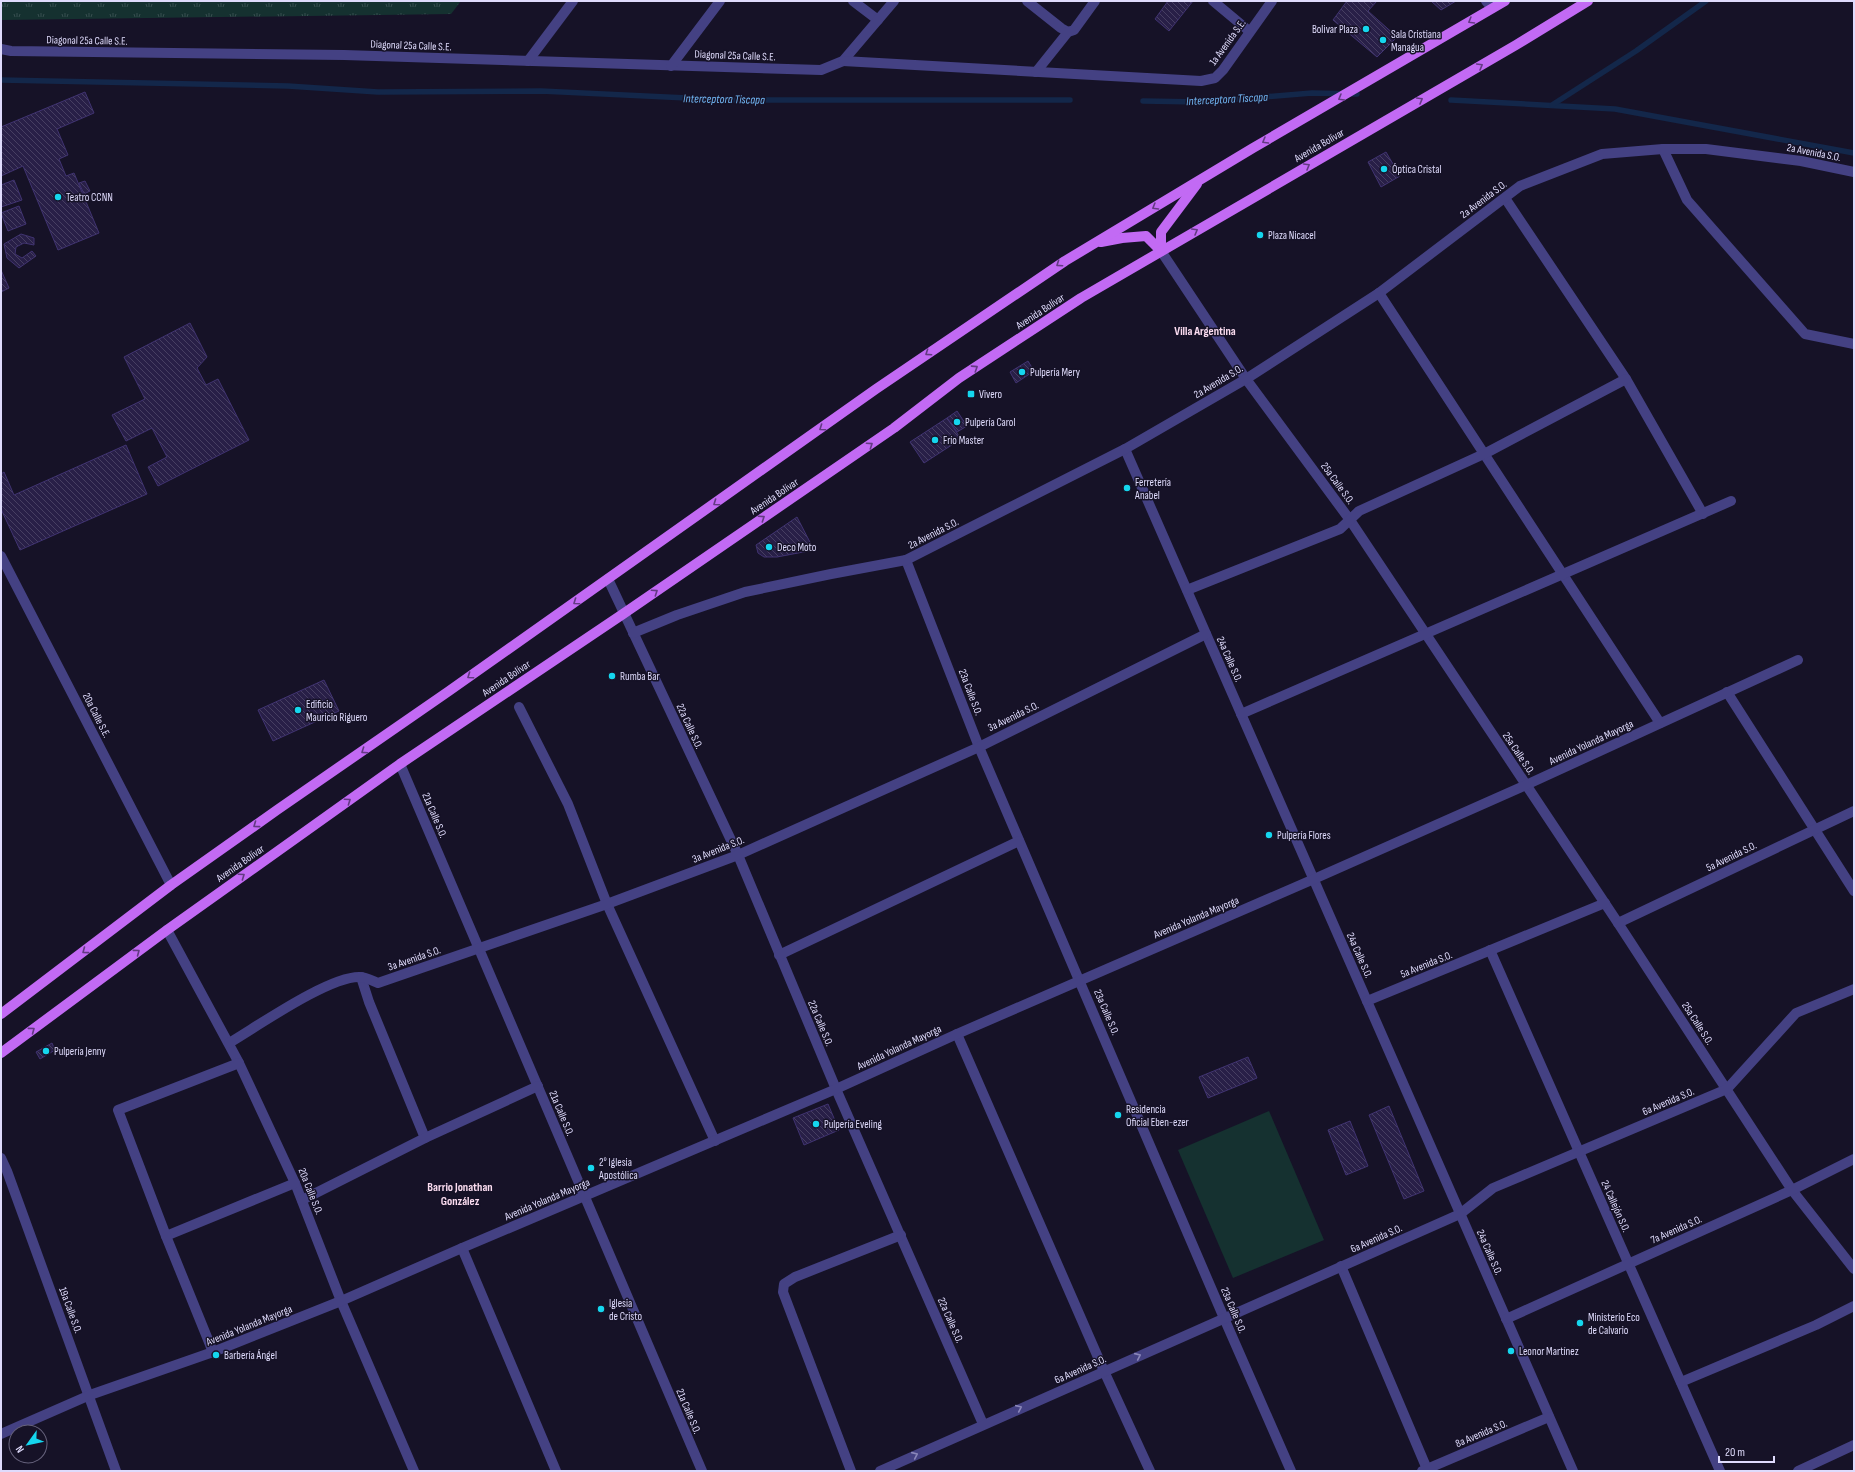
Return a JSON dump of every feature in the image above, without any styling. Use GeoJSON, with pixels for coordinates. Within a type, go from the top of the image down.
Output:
{"type":"FeatureCollection","features":[{"type":"Feature","properties":{"kind":"main road","name":"Avenida Bolívar"},"geometry":{"type":"LineString","coordinates":[[1,1014],[172,885],[876,389],[1064,261],[1200,179],[1370,80],[1489,5],[1505,1]]}},
{"type":"Feature","properties":{"kind":"main road","name":"Avenida Bolívar"},"geometry":{"type":"LineString","coordinates":[[1,1053],[167,930],[400,764],[623,614],[894,428],[959,378],[1081,298],[1588,1]]}},
{"type":"Feature","properties":{"kind":"main road"},"geometry":{"type":"LineString","coordinates":[[1161,251],[1161,232],[1200,179]]}},
{"type":"Feature","properties":{"kind":"main road"},"geometry":{"type":"LineString","coordinates":[[1092,244],[1122,238],[1146,236],[1161,251]]}},
{"type":"Feature","properties":{"kind":"street"},"geometry":{"type":"LineString","coordinates":[[528,61],[573,1]]}},
{"type":"Feature","properties":{"kind":"street"},"geometry":{"type":"LineString","coordinates":[[671,66],[720,1]]}},
{"type":"Feature","properties":{"kind":"street"},"geometry":{"type":"LineString","coordinates":[[853,1],[878,20]]}},
{"type":"Feature","properties":{"kind":"street"},"geometry":{"type":"LineString","coordinates":[[843,61],[894,1]]}},
{"type":"Feature","properties":{"kind":"street"},"geometry":{"type":"LineString","coordinates":[[1027,1],[1068,32]]}},
{"type":"Feature","properties":{"kind":"street"},"geometry":{"type":"LineString","coordinates":[[843,61],[1036,72],[1068,32],[1074,30],[1096,1]]}},
{"type":"Feature","properties":{"kind":"street"},"geometry":{"type":"LineString","coordinates":[[1213,1],[1250,31]]}},
{"type":"Feature","properties":{"kind":"street","name":"1a Avenida S.E."},"geometry":{"type":"LineString","coordinates":[[1036,72],[1201,81],[1215,78],[1223,70],[1272,1]]}},
{"type":"Feature","properties":{"kind":"street","name":"Diagonal 25a Calle S.E."},"geometry":{"type":"LineString","coordinates":[[1,49],[11,51],[87,53],[344,55],[821,70],[843,61]]}},
{"type":"Feature","properties":{"kind":"street"},"geometry":{"type":"LineString","coordinates":[[1663,149],[1687,200],[1805,334],[1854,344]]}},
{"type":"Feature","properties":{"kind":"street","name":"2a Avenida S.O."},"geometry":{"type":"LineString","coordinates":[[633,633],[745,592],[906,560],[1125,449],[1246,379],[1379,293],[1520,186],[1602,154],[1663,149],[1706,149],[1801,161],[1854,172]]}},
{"type":"Feature","properties":{"kind":"street"},"geometry":{"type":"LineString","coordinates":[[1504,198],[1626,379],[1703,514]]}},
{"type":"Feature","properties":{"kind":"street","name":"25a Calle S.O."},"geometry":{"type":"LineString","coordinates":[[1161,251],[1246,379],[1350,520],[1605,903],[1792,1190],[1854,1269]]}},
{"type":"Feature","properties":{"kind":"street"},"geometry":{"type":"LineString","coordinates":[[1379,293],[1486,453],[1562,575],[1660,723]]}},
{"type":"Feature","properties":{"kind":"street"},"geometry":{"type":"LineString","coordinates":[[1187,590],[1340,529],[1359,511],[1486,453],[1626,379]]}},
{"type":"Feature","properties":{"kind":"street","name":"24a Calle S.O."},"geometry":{"type":"LineString","coordinates":[[1125,449],[1572,1471]]}},
{"type":"Feature","properties":{"kind":"street"},"geometry":{"type":"LineString","coordinates":[[1241,714],[1731,502]]}},
{"type":"Feature","properties":{"kind":"street","name":"20a Calle S.E."},"geometry":{"type":"LineString","coordinates":[[1,556],[172,885]]}},
{"type":"Feature","properties":{"kind":"street","name":"23a Calle S.O."},"geometry":{"type":"LineString","coordinates":[[906,560],[979,747],[1224,1318],[1292,1471]]}},
{"type":"Feature","properties":{"kind":"street"},"geometry":{"type":"LineString","coordinates":[[608,579],[633,633]]}},
{"type":"Feature","properties":{"kind":"street","name":"22a Calle S.O."},"geometry":{"type":"LineString","coordinates":[[633,633],[738,855],[836,1089],[983,1424]]}},
{"type":"Feature","properties":{"kind":"street","name":"3a Avenida S.O."},"geometry":{"type":"LineString","coordinates":[[229,1044],[323,987],[350,978],[361,977],[378,983],[607,904],[738,855],[979,747],[1206,634]]}},
{"type":"Feature","properties":{"kind":"street","name":"Avenida Yolanda Mayorga"},"geometry":{"type":"LineString","coordinates":[[1,1434],[90,1395],[213,1352],[341,1301],[836,1089],[1080,980],[1314,880],[1526,785],[1798,660]]}},
{"type":"Feature","properties":{"kind":"street"},"geometry":{"type":"LineString","coordinates":[[1727,692],[1816,829],[1854,891]]}},
{"type":"Feature","properties":{"kind":"street"},"geometry":{"type":"LineString","coordinates":[[519,708],[568,804],[607,904],[715,1141]]}},
{"type":"Feature","properties":{"kind":"street","name":"21a Calle S.O."},"geometry":{"type":"LineString","coordinates":[[400,764],[702,1471]]}},
{"type":"Feature","properties":{"kind":"street","name":"5a Avenida S.O."},"geometry":{"type":"LineString","coordinates":[[1618,923],[1854,811]]}},
{"type":"Feature","properties":{"kind":"street"},"geometry":{"type":"LineString","coordinates":[[779,955],[1019,841]]}},
{"type":"Feature","properties":{"kind":"street","name":"5a Avenida S.O."},"geometry":{"type":"LineString","coordinates":[[1367,1001],[1605,903]]}},
{"type":"Feature","properties":{"kind":"street","name":"20a Calle S.O."},"geometry":{"type":"LineString","coordinates":[[167,930],[239,1063],[295,1183],[341,1301],[414,1471]]}},
{"type":"Feature","properties":{"kind":"street","name":"24 Callejón S.O."},"geometry":{"type":"LineString","coordinates":[[1490,950],[1720,1471]]}},
{"type":"Feature","properties":{"kind":"street"},"geometry":{"type":"LineString","coordinates":[[361,977],[369,1002],[425,1138]]}},
{"type":"Feature","properties":{"kind":"street","name":"6a Avenida S.O."},"geometry":{"type":"LineString","coordinates":[[880,1471],[983,1424],[1460,1214],[1493,1188],[1727,1089],[1796,1013],[1854,989]]}},
{"type":"Feature","properties":{"kind":"street"},"geometry":{"type":"LineString","coordinates":[[957,1034],[1104,1371],[1150,1471]]}},
{"type":"Feature","properties":{"kind":"street"},"geometry":{"type":"LineString","coordinates":[[213,1352],[166,1236],[118,1110],[239,1063]]}},
{"type":"Feature","properties":{"kind":"street"},"geometry":{"type":"LineString","coordinates":[[302,1200],[425,1138],[538,1086]]}},
{"type":"Feature","properties":{"kind":"street","name":"19a Calle S.O."},"geometry":{"type":"LineString","coordinates":[[1,1158],[90,1395],[116,1471]]}},
{"type":"Feature","properties":{"kind":"street","name":"7a Avenida S.O."},"geometry":{"type":"LineString","coordinates":[[1506,1319],[1792,1190],[1854,1159]]}},
{"type":"Feature","properties":{"kind":"street"},"geometry":{"type":"LineString","coordinates":[[166,1236],[295,1183]]}},
{"type":"Feature","properties":{"kind":"street"},"geometry":{"type":"LineString","coordinates":[[851,1471],[783,1292],[784,1284],[795,1277],[901,1235]]}},
{"type":"Feature","properties":{"kind":"street"},"geometry":{"type":"LineString","coordinates":[[462,1248],[556,1471]]}},
{"type":"Feature","properties":{"kind":"street"},"geometry":{"type":"LineString","coordinates":[[1341,1266],[1424,1470]]}},
{"type":"Feature","properties":{"kind":"street"},"geometry":{"type":"LineString","coordinates":[[1681,1382],[1816,1325],[1854,1306]]}},
{"type":"Feature","properties":{"kind":"street","name":"8a Avenida S.O."},"geometry":{"type":"LineString","coordinates":[[1424,1470],[1549,1418]]}},
{"type":"Feature","properties":{"kind":"street"},"geometry":{"type":"LineString","coordinates":[[1798,1471],[1854,1445]]}},
{"type":"Feature","properties":{"kind":"green space"},"geometry":{"type":"Polygon","coordinates":[[[1,1],[461,1],[451,14],[1,20],[1,1]]]}},
{"type":"Feature","properties":{"kind":"green space"},"geometry":{"type":"Polygon","coordinates":[[[1269,1111],[1324,1240],[1233,1278],[1178,1150],[1269,1111]]]}},
{"type":"Feature","properties":{"kind":"building"},"geometry":{"type":"Polygon","coordinates":[[[1168,1],[1193,1],[1169,31],[1155,19],[1168,1]]]}},
{"type":"Feature","properties":{"kind":"building","name":"Bolivar Plaza"},"geometry":{"type":"Polygon","coordinates":[[[1347,1],[1377,1],[1368,11],[1397,37],[1377,57],[1333,20],[1347,1]]]}},
{"type":"Feature","properties":{"kind":"building"},"geometry":{"type":"Polygon","coordinates":[[[1431,1],[1456,1],[1441,10],[1431,1]]]}},
{"type":"Feature","properties":{"kind":"building"},"geometry":{"type":"Polygon","coordinates":[[[85,92],[94,113],[57,129],[68,155],[59,159],[66,176],[74,173],[99,233],[58,250],[23,166],[1,176],[1,127],[85,92]]]}},
{"type":"Feature","properties":{"kind":"building","name":"Óptica Cristal"},"geometry":{"type":"Polygon","coordinates":[[[1386,152],[1400,176],[1381,187],[1368,162],[1386,152]]]}},
{"type":"Feature","properties":{"kind":"building"},"geometry":{"type":"Polygon","coordinates":[[[14,180],[22,200],[1,207],[1,185],[14,180]]]}},
{"type":"Feature","properties":{"kind":"building"},"geometry":{"type":"Polygon","coordinates":[[[85,181],[90,191],[84,194],[79,183],[85,181]]]}},
{"type":"Feature","properties":{"kind":"building"},"geometry":{"type":"Polygon","coordinates":[[[19,206],[26,224],[8,231],[1,213],[19,206]]]}},
{"type":"Feature","properties":{"kind":"building"},"geometry":{"type":"Polygon","coordinates":[[[21,234],[34,238],[34,245],[24,243],[16,247],[15,254],[22,258],[32,251],[36,256],[19,268],[7,258],[4,244],[21,234]]]}},
{"type":"Feature","properties":{"kind":"building"},"geometry":{"type":"Polygon","coordinates":[[[1,270],[9,288],[1,292],[1,270]]]}},
{"type":"Feature","properties":{"kind":"building"},"geometry":{"type":"Polygon","coordinates":[[[190,323],[207,357],[197,368],[206,385],[218,379],[249,440],[158,486],[148,467],[167,457],[152,428],[126,441],[112,415],[145,399],[124,357],[190,323]]]}},
{"type":"Feature","properties":{"kind":"building","name":"Pulpería Mery"},"geometry":{"type":"Polygon","coordinates":[[[1028,361],[1034,371],[1016,383],[1010,372],[1028,361]]]}},
{"type":"Feature","properties":{"kind":"building","name":"Pulpería Carol"},"geometry":{"type":"Polygon","coordinates":[[[957,411],[967,426],[957,432],[947,418],[957,411]]]}},
{"type":"Feature","properties":{"kind":"building","name":"Frío Master"},"geometry":{"type":"Polygon","coordinates":[[[947,418],[961,439],[924,463],[910,442],[947,418]]]}},
{"type":"Feature","properties":{"kind":"building"},"geometry":{"type":"Polygon","coordinates":[[[126,445],[147,494],[20,550],[1,509],[1,474],[4,472],[14,495],[126,445]]]}},
{"type":"Feature","properties":{"kind":"building"},"geometry":{"type":"Polygon","coordinates":[[[797,517],[814,550],[777,557],[764,557],[758,553],[756,545],[797,517]]]}},
{"type":"Feature","properties":{"kind":"building","name":"Edificio Mauricio Riguero"},"geometry":{"type":"Polygon","coordinates":[[[324,680],[339,711],[273,741],[258,710],[324,680]]]}},
{"type":"Feature","properties":{"kind":"building","name":"Pulpería Jenny"},"geometry":{"type":"Polygon","coordinates":[[[52,1043],[55,1050],[40,1059],[36,1052],[52,1043]]]}},
{"type":"Feature","properties":{"kind":"building"},"geometry":{"type":"Polygon","coordinates":[[[1248,1057],[1257,1078],[1208,1098],[1199,1077],[1248,1057]]]}},
{"type":"Feature","properties":{"kind":"building","name":"Pulpería Eveling"},"geometry":{"type":"Polygon","coordinates":[[[828,1104],[839,1130],[804,1145],[793,1118],[828,1104]]]}},
{"type":"Feature","properties":{"kind":"building"},"geometry":{"type":"Polygon","coordinates":[[[1389,1106],[1424,1191],[1404,1199],[1369,1115],[1389,1106]]]}},
{"type":"Feature","properties":{"kind":"building"},"geometry":{"type":"Polygon","coordinates":[[[1350,1121],[1368,1166],[1346,1175],[1328,1130],[1350,1121]]]}},
{"type":"Feature","properties":{"kind":"waterway"},"geometry":{"type":"LineString","coordinates":[[1552,105],[1636,51],[1706,1]]}},
{"type":"Feature","properties":{"kind":"waterway","name":"Interceptora Tiscapa"},"geometry":{"type":"LineString","coordinates":[[1,80],[288,86],[378,92],[541,91],[729,100],[1070,100]]}},
{"type":"Feature","properties":{"kind":"waterway","name":"Interceptora Tiscapa"},"geometry":{"type":"LineString","coordinates":[[1143,101],[1201,102],[1312,93],[1357,94]]}},
{"type":"Feature","properties":{"kind":"waterway"},"geometry":{"type":"LineString","coordinates":[[1451,100],[1615,109],[1854,153]]}},
{"type":"Feature","properties":{"kind":"place","name":"Bolivar Plaza"},"geometry":{"type":"Point","coordinates":[1366,29]}},
{"type":"Feature","properties":{"kind":"place","name":"Sala Cristiana Managua"},"geometry":{"type":"Point","coordinates":[1383,40]}},
{"type":"Feature","properties":{"kind":"place","name":"Óptica Cristal"},"geometry":{"type":"Point","coordinates":[1384,169]}},
{"type":"Feature","properties":{"kind":"place","name":"Teatro CCNN"},"geometry":{"type":"Point","coordinates":[58,197]}},
{"type":"Feature","properties":{"kind":"place","name":"Plaza Nicacel"},"geometry":{"type":"Point","coordinates":[1260,235]}},
{"type":"Feature","properties":{"kind":"place","name":"Pulpería Mery"},"geometry":{"type":"Point","coordinates":[1022,372]}},
{"type":"Feature","properties":{"kind":"place","name":"Vivero"},"geometry":{"type":"Point","coordinates":[971,394]}},
{"type":"Feature","properties":{"kind":"place","name":"Pulpería Carol"},"geometry":{"type":"Point","coordinates":[957,422]}},
{"type":"Feature","properties":{"kind":"place","name":"Frío Master"},"geometry":{"type":"Point","coordinates":[935,440]}},
{"type":"Feature","properties":{"kind":"place","name":"Ferretería Anabel"},"geometry":{"type":"Point","coordinates":[1127,488]}},
{"type":"Feature","properties":{"kind":"place","name":"Deco Moto"},"geometry":{"type":"Point","coordinates":[769,547]}},
{"type":"Feature","properties":{"kind":"place","name":"Rumba Bar"},"geometry":{"type":"Point","coordinates":[612,676]}},
{"type":"Feature","properties":{"kind":"place","name":"Edificio Mauricio Riguero"},"geometry":{"type":"Point","coordinates":[298,710]}},
{"type":"Feature","properties":{"kind":"place","name":"Pulpería Flores"},"geometry":{"type":"Point","coordinates":[1269,835]}},
{"type":"Feature","properties":{"kind":"place","name":"Pulpería Jenny"},"geometry":{"type":"Point","coordinates":[46,1051]}},
{"type":"Feature","properties":{"kind":"place","name":"Residencia Oficial Eben-ezer"},"geometry":{"type":"Point","coordinates":[1118,1115]}},
{"type":"Feature","properties":{"kind":"place","name":"Pulpería Eveling"},"geometry":{"type":"Point","coordinates":[816,1124]}},
{"type":"Feature","properties":{"kind":"place","name":"2° Iglesia Apostólica"},"geometry":{"type":"Point","coordinates":[591,1168]}},
{"type":"Feature","properties":{"kind":"place","name":"Iglesia de Cristo"},"geometry":{"type":"Point","coordinates":[601,1309]}},
{"type":"Feature","properties":{"kind":"place","name":"Ministerio Eco de Calvario"},"geometry":{"type":"Point","coordinates":[1580,1323]}},
{"type":"Feature","properties":{"kind":"place","name":"Leonor Martínez"},"geometry":{"type":"Point","coordinates":[1511,1351]}},
{"type":"Feature","properties":{"kind":"place","name":"Barbería Ángel"},"geometry":{"type":"Point","coordinates":[216,1355]}},
{"type":"Feature","properties":{"kind":"district","name":"Villa Argentina"},"geometry":{"type":"Point","coordinates":[1205,331]}},
{"type":"Feature","properties":{"kind":"district","name":"Barrio Jonathan González"},"geometry":{"type":"Point","coordinates":[460,1194]}}]}
